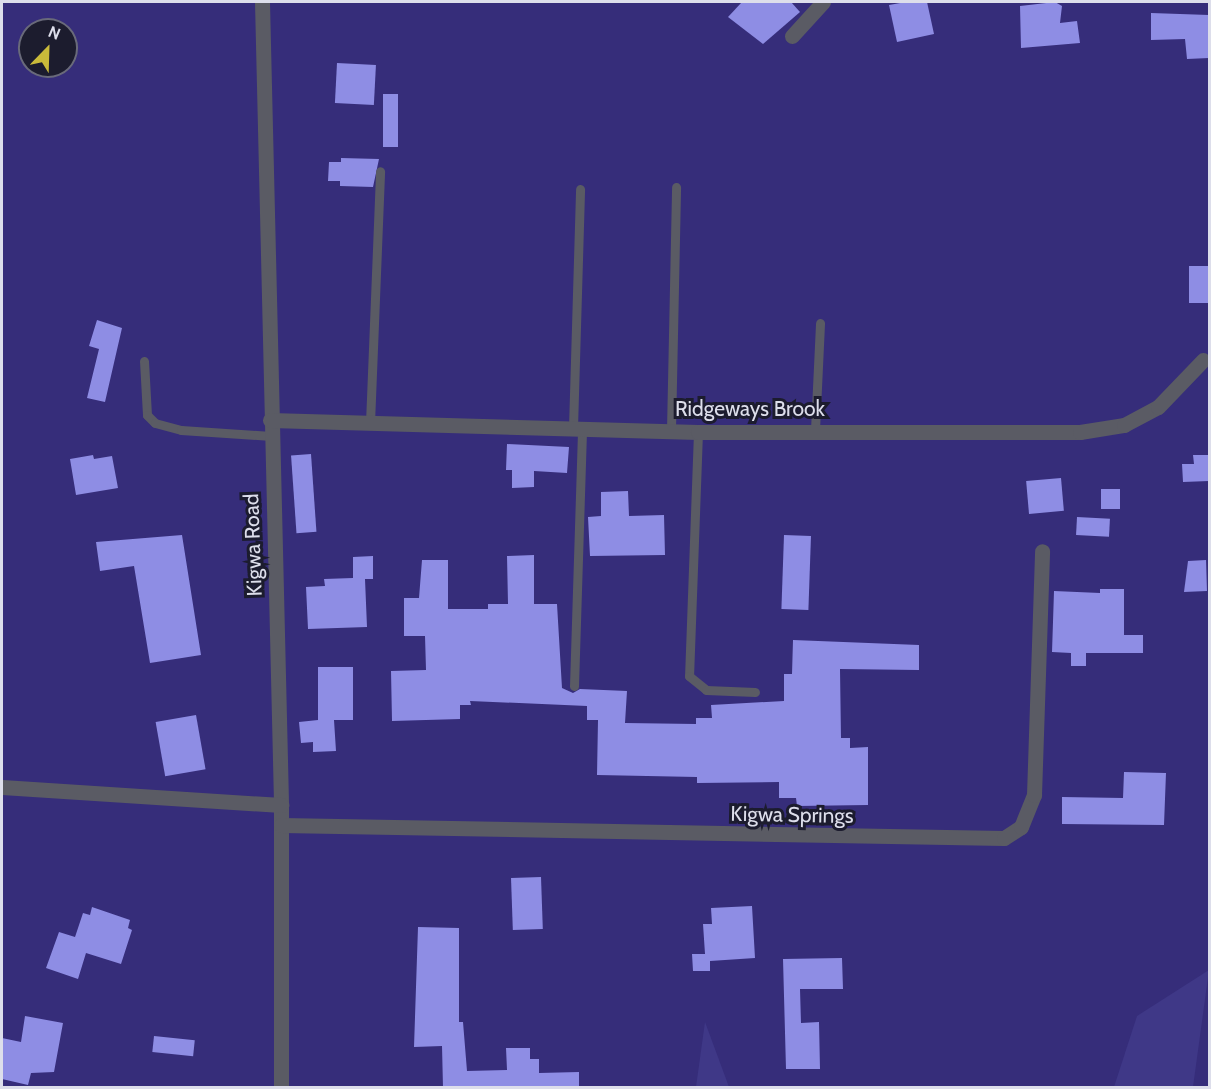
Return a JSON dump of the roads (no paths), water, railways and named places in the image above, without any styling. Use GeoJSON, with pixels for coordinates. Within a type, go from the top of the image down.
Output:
{"type":"FeatureCollection","features":[{"type":"Feature","properties":{"kind":"street","name":"Kigwa Road"},"geometry":{"type":"LineString","coordinates":[[262,2],[281,805],[280,1088]]}},
{"type":"Feature","properties":{"kind":"street"},"geometry":{"type":"LineString","coordinates":[[792,36],[823,2]]}},
{"type":"Feature","properties":{"kind":"street","name":"Ridgeways Brook"},"geometry":{"type":"LineString","coordinates":[[271,428],[370,423],[698,432],[1099,430],[1124,425],[1158,407],[1203,360]]}},
{"type":"Feature","properties":{"kind":"street","name":"Kigwa Springs"},"geometry":{"type":"LineString","coordinates":[[281,825],[1004,838],[1021,827],[1034,795],[1042,551]]}},
{"type":"Feature","properties":{"kind":"street"},"geometry":{"type":"LineString","coordinates":[[2,787],[281,805]]}},
{"type":"Feature","properties":{"kind":"lane"},"geometry":{"type":"LineString","coordinates":[[370,423],[380,171]]}},
{"type":"Feature","properties":{"kind":"lane"},"geometry":{"type":"LineString","coordinates":[[671,430],[676,187]]}},
{"type":"Feature","properties":{"kind":"lane"},"geometry":{"type":"LineString","coordinates":[[574,686],[580,189]]}},
{"type":"Feature","properties":{"kind":"lane"},"geometry":{"type":"LineString","coordinates":[[815,430],[820,323]]}},
{"type":"Feature","properties":{"kind":"lane"},"geometry":{"type":"LineString","coordinates":[[144,361],[147,416],[155,423],[181,430],[271,428]]}},
{"type":"Feature","properties":{"kind":"lane"},"geometry":{"type":"LineString","coordinates":[[698,432],[689,676],[706,690],[755,692]]}}]}
